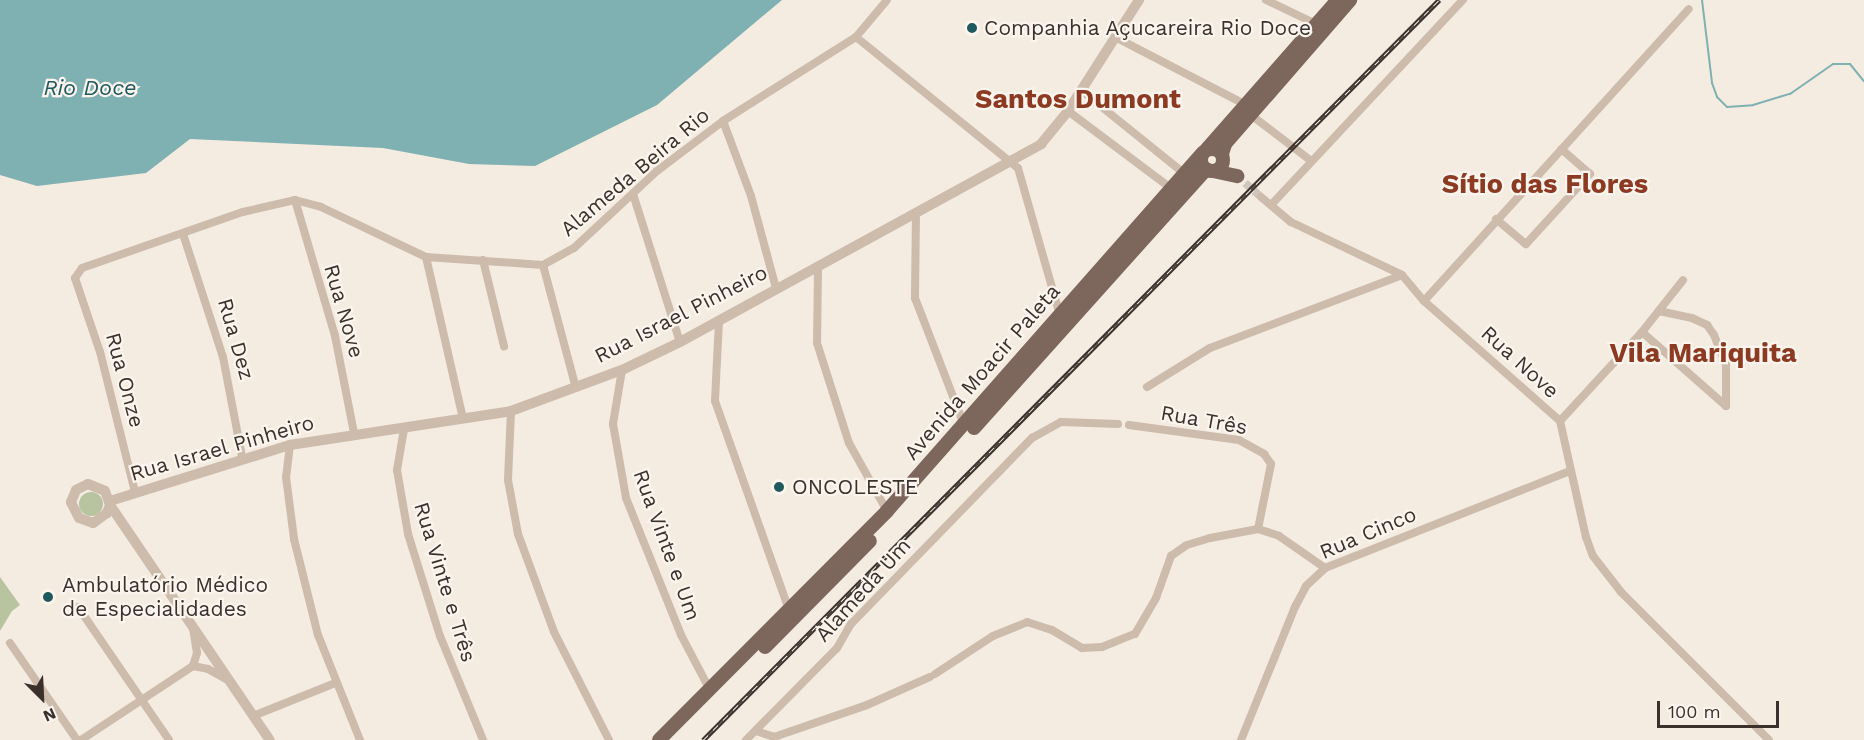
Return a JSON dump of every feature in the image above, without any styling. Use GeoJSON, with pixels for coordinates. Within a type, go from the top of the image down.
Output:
{"type":"FeatureCollection","features":[{"type":"Feature","properties":{"kind":"main road","name":"Avenida Moacir Paleta"},"geometry":{"type":"LineString","coordinates":[[1222,155],[1225,144],[1249,110],[1316,24],[1338,0]]}},
{"type":"Feature","properties":{"kind":"main road","name":"Avenida Moacir Paleta"},"geometry":{"type":"LineString","coordinates":[[660,740],[887,511],[1204,152],[1249,110],[1350,0]]}},
{"type":"Feature","properties":{"kind":"main road"},"geometry":{"type":"LineString","coordinates":[[1212,148],[1222,155],[1241,179],[1210,170],[1202,164],[1204,152],[1212,148]]}},
{"type":"Feature","properties":{"kind":"main road"},"geometry":{"type":"LineString","coordinates":[[1210,170],[1220,167],[1222,155]]}},
{"type":"Feature","properties":{"kind":"main road","name":"Avenida Moacir Paleta"},"geometry":{"type":"LineString","coordinates":[[673,740],[908,502],[1210,170]]}},
{"type":"Feature","properties":{"kind":"street","name":"Alameda Beira Rio"},"geometry":{"type":"LineString","coordinates":[[543,265],[574,248],[633,194],[723,121],[856,37],[887,0]]}},
{"type":"Feature","properties":{"kind":"street","name":"Rua Israel Pinheiro"},"geometry":{"type":"LineString","coordinates":[[110,503],[135,492],[242,457],[290,445],[354,433],[404,429],[511,411],[622,370],[680,342],[1041,144],[1082,91],[1139,0]]}},
{"type":"Feature","properties":{"kind":"street"},"geometry":{"type":"LineString","coordinates":[[1266,0],[1316,24]]}},
{"type":"Feature","properties":{"kind":"street"},"geometry":{"type":"LineString","coordinates":[[1271,205],[1310,160],[1463,0]]}},
{"type":"Feature","properties":{"kind":"street"},"geometry":{"type":"LineString","coordinates":[[1425,301],[1689,9]]}},
{"type":"Feature","properties":{"kind":"street"},"geometry":{"type":"LineString","coordinates":[[856,37],[1010,162],[1021,174],[1060,315]]}},
{"type":"Feature","properties":{"kind":"street"},"geometry":{"type":"LineString","coordinates":[[1115,37],[1249,110],[1310,160]]}},
{"type":"Feature","properties":{"kind":"street"},"geometry":{"type":"LineString","coordinates":[[1082,91],[1185,174]]}},
{"type":"Feature","properties":{"kind":"street"},"geometry":{"type":"LineString","coordinates":[[1068,111],[1172,189]]}},
{"type":"Feature","properties":{"kind":"street"},"geometry":{"type":"LineString","coordinates":[[723,121],[754,205],[776,288]]}},
{"type":"Feature","properties":{"kind":"street"},"geometry":{"type":"LineString","coordinates":[[1497,219],[1526,244],[1590,174],[1561,149]]}},
{"type":"Feature","properties":{"kind":"street"},"geometry":{"type":"LineString","coordinates":[[633,194],[680,342]]}},
{"type":"Feature","properties":{"kind":"street"},"geometry":{"type":"LineString","coordinates":[[1261,197],[1291,222],[1402,275]]}},
{"type":"Feature","properties":{"kind":"street"},"geometry":{"type":"LineString","coordinates":[[183,234],[254,208],[295,200],[321,207],[426,257],[543,265],[576,388]]}},
{"type":"Feature","properties":{"kind":"street","name":"Rua Nove"},"geometry":{"type":"LineString","coordinates":[[295,200],[334,336],[354,433]]}},
{"type":"Feature","properties":{"kind":"street"},"geometry":{"type":"LineString","coordinates":[[916,212],[915,298],[964,425]]}},
{"type":"Feature","properties":{"kind":"street","name":"Rua Onze"},"geometry":{"type":"LineString","coordinates":[[135,492],[100,352],[75,278],[77,271],[89,264],[183,234]]}},
{"type":"Feature","properties":{"kind":"street","name":"Rua Dez"},"geometry":{"type":"LineString","coordinates":[[183,234],[226,368],[242,457]]}},
{"type":"Feature","properties":{"kind":"street"},"geometry":{"type":"LineString","coordinates":[[426,257],[463,419]]}},
{"type":"Feature","properties":{"kind":"street"},"geometry":{"type":"LineString","coordinates":[[483,260],[504,346]]}},
{"type":"Feature","properties":{"kind":"street"},"geometry":{"type":"LineString","coordinates":[[818,266],[817,343],[849,444],[887,511]]}},
{"type":"Feature","properties":{"kind":"street"},"geometry":{"type":"LineString","coordinates":[[1147,387],[1210,348],[1402,275]]}},
{"type":"Feature","properties":{"kind":"street","name":"Rua Nove"},"geometry":{"type":"LineString","coordinates":[[1402,275],[1425,301],[1560,421],[1570,471],[1593,556],[1621,592],[1769,740]]}},
{"type":"Feature","properties":{"kind":"street"},"geometry":{"type":"LineString","coordinates":[[1560,421],[1642,332],[1683,280]]}},
{"type":"Feature","properties":{"kind":"street"},"geometry":{"type":"LineString","coordinates":[[1642,332],[1726,406],[1726,365],[1714,335],[1707,325],[1692,318],[1659,311]]}},
{"type":"Feature","properties":{"kind":"street"},"geometry":{"type":"LineString","coordinates":[[719,321],[715,401],[789,610]]}},
{"type":"Feature","properties":{"kind":"street","name":"Rua Vinte e Um"},"geometry":{"type":"LineString","coordinates":[[622,370],[613,424],[626,498],[681,635],[710,690]]}},
{"type":"Feature","properties":{"kind":"street"},"geometry":{"type":"LineString","coordinates":[[511,411],[508,480],[518,534],[554,632],[609,740]]}},
{"type":"Feature","properties":{"kind":"street","name":"Alameda Um"},"geometry":{"type":"LineString","coordinates":[[746,740],[837,648],[851,624],[1032,438],[1061,422],[1118,424]]}},
{"type":"Feature","properties":{"kind":"street","name":"Rua Três"},"geometry":{"type":"LineString","coordinates":[[1129,425],[1239,440],[1264,454],[1271,464],[1258,529]]}},
{"type":"Feature","properties":{"kind":"street","name":"Rua Vinte e Três"},"geometry":{"type":"LineString","coordinates":[[404,429],[397,470],[408,534],[440,636],[483,740]]}},
{"type":"Feature","properties":{"kind":"street"},"geometry":{"type":"LineString","coordinates":[[290,445],[286,477],[292,530],[318,636],[335,683],[360,740]]}},
{"type":"Feature","properties":{"kind":"street","name":"Rua Cinco"},"geometry":{"type":"LineString","coordinates":[[1241,740],[1295,607],[1306,586],[1325,568],[1570,471]]}},
{"type":"Feature","properties":{"kind":"street"},"geometry":{"type":"LineString","coordinates":[[120,519],[93,522],[79,519],[72,507],[74,494],[93,484],[105,490],[120,519],[270,740]]}},
{"type":"Feature","properties":{"kind":"street"},"geometry":{"type":"LineString","coordinates":[[101,520],[110,503]]}},
{"type":"Feature","properties":{"kind":"street"},"geometry":{"type":"LineString","coordinates":[[756,731],[774,737],[867,705],[933,676],[993,636],[1027,622],[1052,630],[1082,648],[1120,642],[1135,634],[1144,624],[1171,556],[1186,544],[1243,530],[1258,529],[1279,536],[1325,568]]}},
{"type":"Feature","properties":{"kind":"street"},"geometry":{"type":"LineString","coordinates":[[78,607],[169,740]]}},
{"type":"Feature","properties":{"kind":"street"},"geometry":{"type":"LineString","coordinates":[[10,643],[79,740],[193,666],[197,654],[194,629]]}},
{"type":"Feature","properties":{"kind":"street"},"geometry":{"type":"LineString","coordinates":[[193,666],[208,669],[228,680]]}},
{"type":"Feature","properties":{"kind":"street"},"geometry":{"type":"LineString","coordinates":[[253,716],[335,683]]}},
{"type":"Feature","properties":{"kind":"green space"},"geometry":{"type":"Polygon","coordinates":[[[91,492],[100,495],[103,504],[100,513],[91,516],[82,513],[79,504],[82,495],[91,492]]]}},
{"type":"Feature","properties":{"kind":"green space"},"geometry":{"type":"Polygon","coordinates":[[[0,577],[20,605],[12,611],[0,631],[0,577]]]}},
{"type":"Feature","properties":{"kind":"water","name":"Rio Doce"},"geometry":{"type":"Polygon","coordinates":[[[0,0],[782,0],[657,105],[535,166],[469,164],[383,148],[190,139],[146,173],[37,186],[0,175],[0,0]]]}},
{"type":"Feature","properties":{"kind":"waterway"},"geometry":{"type":"LineString","coordinates":[[1702,0],[1712,83],[1717,97],[1727,107],[1753,105],[1790,94],[1833,64],[1850,64],[1864,81]]}},
{"type":"Feature","properties":{"kind":"tunnel"},"geometry":{"type":"LineString","coordinates":[[1245,183],[1261,197]]}},
{"type":"Feature","properties":{"kind":"railway"},"geometry":{"type":"LineString","coordinates":[[703,740],[1439,0]]}},
{"type":"Feature","properties":{"kind":"place","name":"Companhia Açucareira Rio Doce"},"geometry":{"type":"Point","coordinates":[972,28]}},
{"type":"Feature","properties":{"kind":"place","name":"ONCOLESTE"},"geometry":{"type":"Point","coordinates":[779,487]}},
{"type":"Feature","properties":{"kind":"place","name":"Ambulatório Médico de Especialidades"},"geometry":{"type":"Point","coordinates":[48,597]}},
{"type":"Feature","properties":{"kind":"district","name":"Santos Dumont"},"geometry":{"type":"Point","coordinates":[1078,100]}},
{"type":"Feature","properties":{"kind":"district","name":"Sítio das Flores"},"geometry":{"type":"Point","coordinates":[1545,185]}},
{"type":"Feature","properties":{"kind":"district","name":"Vila Mariquita"},"geometry":{"type":"Point","coordinates":[1703,354]}}]}
